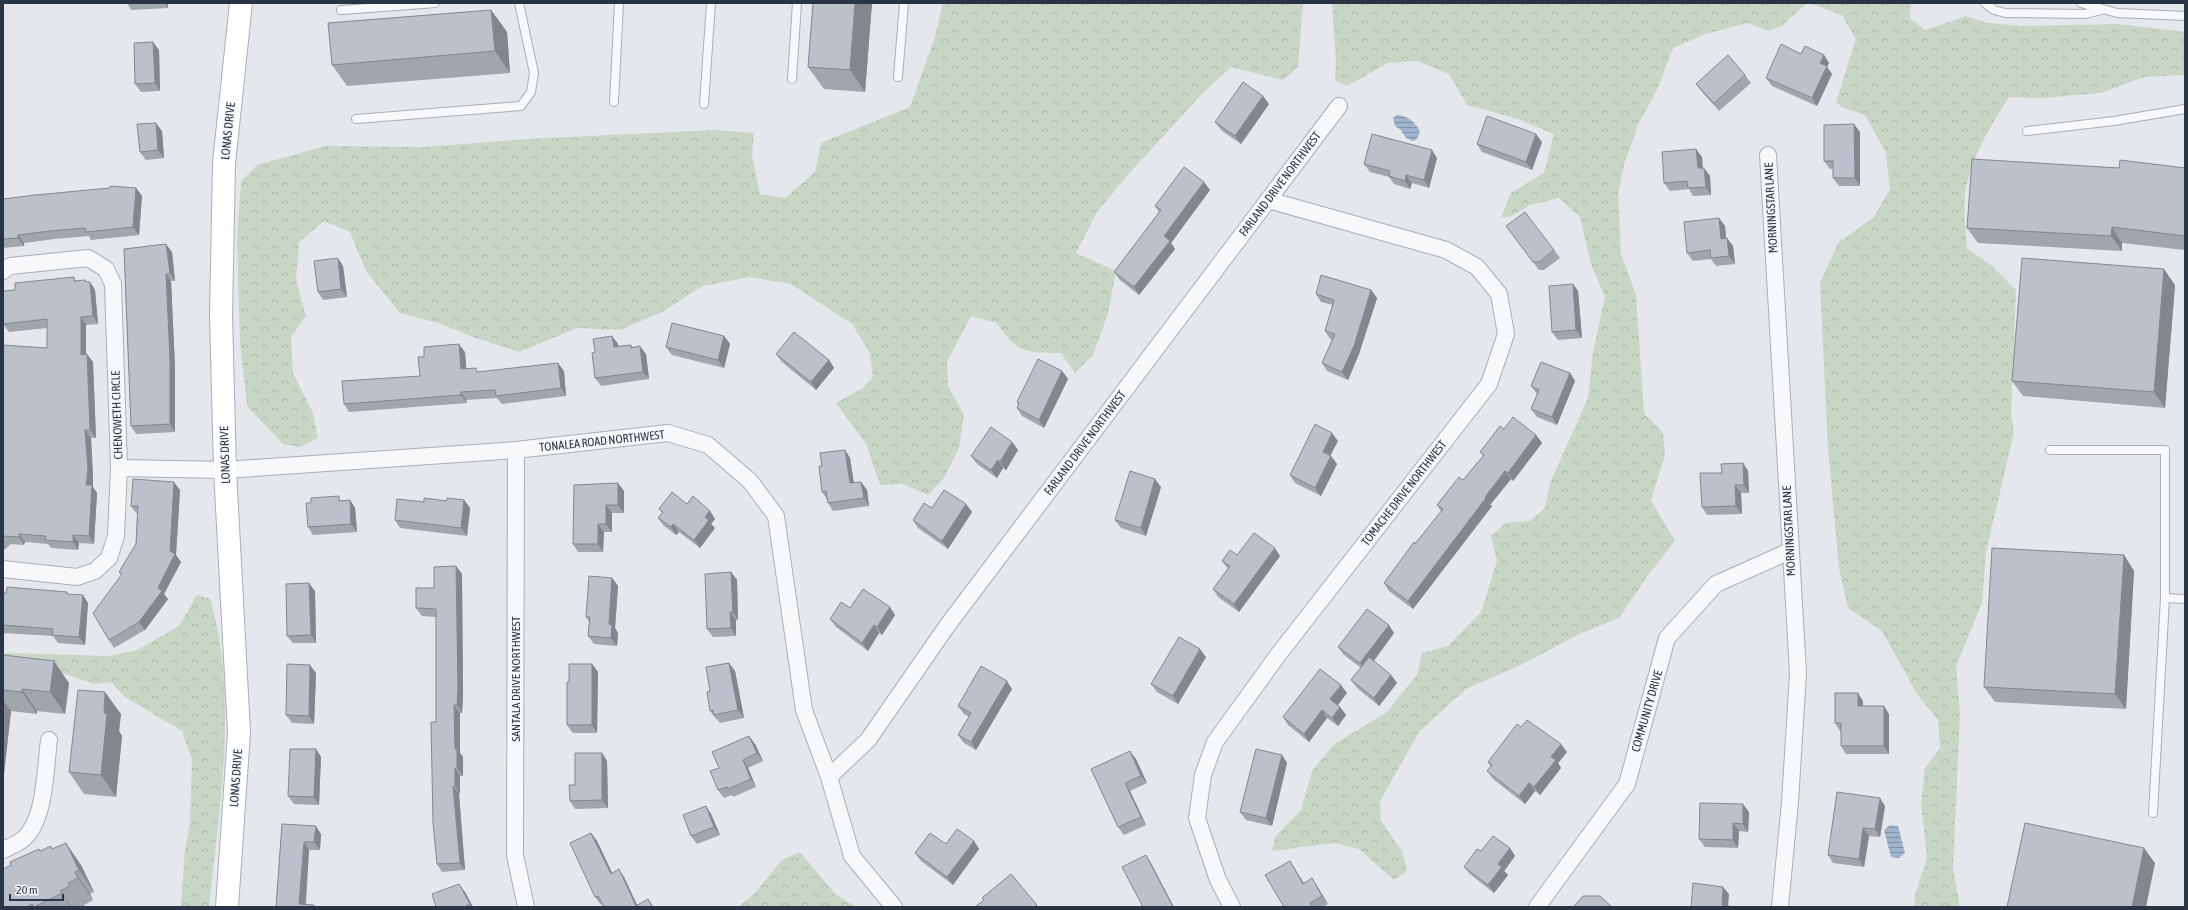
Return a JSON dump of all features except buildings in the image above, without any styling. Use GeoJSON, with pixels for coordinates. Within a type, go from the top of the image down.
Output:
{"type":"FeatureCollection","features":[{"type":"Feature","properties":{"kind":"street","name":"LONAS DRIVE"},"geometry":{"type":"LineString","coordinates":[[227,907],[239,732],[224,470],[221,315],[224,163],[241,3]]}},
{"type":"Feature","properties":{"kind":"street","name":"FARLAND DRIVE NORTHWEST"},"geometry":{"type":"LineString","coordinates":[[829,777],[868,740],[947,626],[1339,106]]}},
{"type":"Feature","properties":{"kind":"street","name":"MORNINGSTAR LANE"},"geometry":{"type":"LineString","coordinates":[[1768,155],[1798,673],[1790,802],[1780,907]]}},
{"type":"Feature","properties":{"kind":"street","name":"TOMACHE DRIVE NORTHWEST"},"geometry":{"type":"LineString","coordinates":[[1232,907],[1218,880],[1197,818],[1203,776],[1215,742],[1278,655],[1489,384],[1506,334],[1500,294],[1477,267],[1446,250],[1268,200]]}},
{"type":"Feature","properties":{"kind":"street","name":"CHENOWETH CIRCLE"},"geometry":{"type":"LineString","coordinates":[[3,271],[10,266],[88,258],[106,269],[113,284],[119,468],[116,536],[109,558],[95,571],[76,577],[3,569]]}},
{"type":"Feature","properties":{"kind":"street","name":"TONALEA ROAD NORTHWEST"},"geometry":{"type":"LineString","coordinates":[[119,468],[224,470],[516,450],[668,433],[708,445],[750,481],[776,516],[804,710],[829,777],[852,856],[894,907]]}},
{"type":"Feature","properties":{"kind":"street","name":"SANTALA DRIVE NORTHWEST"},"geometry":{"type":"LineString","coordinates":[[516,450],[515,854],[526,907]]}},
{"type":"Feature","properties":{"kind":"street","name":"COMMUNITY DRIVE"},"geometry":{"type":"LineString","coordinates":[[1537,907],[1627,784],[1667,638],[1716,584],[1790,551]]}},
{"type":"Feature","properties":{"kind":"street"},"geometry":{"type":"LineString","coordinates":[[3,850],[22,840],[31,830],[39,817],[49,740]]}},
{"type":"Feature","properties":{"kind":"lane"},"geometry":{"type":"LineString","coordinates":[[341,10],[434,3]]}},
{"type":"Feature","properties":{"kind":"lane"},"geometry":{"type":"LineString","coordinates":[[356,119],[521,106],[531,92],[534,73],[519,3]]}},
{"type":"Feature","properties":{"kind":"lane"},"geometry":{"type":"LineString","coordinates":[[614,102],[619,3]]}},
{"type":"Feature","properties":{"kind":"lane"},"geometry":{"type":"LineString","coordinates":[[704,104],[712,3]]}},
{"type":"Feature","properties":{"kind":"lane"},"geometry":{"type":"LineString","coordinates":[[792,78],[797,3]]}},
{"type":"Feature","properties":{"kind":"lane"},"geometry":{"type":"LineString","coordinates":[[898,77],[904,3]]}},
{"type":"Feature","properties":{"kind":"lane"},"geometry":{"type":"LineString","coordinates":[[1985,3],[1994,10],[2005,13],[2085,14],[2101,10]]}},
{"type":"Feature","properties":{"kind":"lane"},"geometry":{"type":"LineString","coordinates":[[2081,3],[2101,10],[2117,13],[2185,16]]}},
{"type":"Feature","properties":{"kind":"lane"},"geometry":{"type":"LineString","coordinates":[[2027,131],[2114,121],[2185,109]]}},
{"type":"Feature","properties":{"kind":"lane"},"geometry":{"type":"LineString","coordinates":[[2050,450],[2165,450],[2164,598],[2153,812]]}},
{"type":"Feature","properties":{"kind":"lane"},"geometry":{"type":"LineString","coordinates":[[2164,598],[2185,599]]}},
{"type":"Feature","properties":{"kind":"green space"},"geometry":{"type":"Polygon","coordinates":[[[943,3],[1303,3],[1298,67],[1283,80],[1231,67],[1201,95],[1125,178],[1097,212],[1076,253],[1116,271],[1108,314],[1093,355],[1075,373],[1061,353],[1039,353],[1024,350],[1011,341],[997,323],[971,316],[947,362],[948,386],[964,415],[959,448],[944,478],[928,495],[903,484],[880,485],[866,444],[836,403],[863,388],[873,377],[870,353],[852,324],[791,284],[749,277],[703,286],[662,312],[620,330],[577,328],[519,352],[476,338],[438,323],[400,313],[366,271],[350,232],[324,221],[299,242],[296,280],[306,316],[291,337],[293,373],[313,413],[318,438],[300,447],[283,444],[247,406],[240,342],[237,238],[241,181],[257,165],[326,146],[426,147],[526,139],[716,130],[754,133],[752,156],[760,194],[785,198],[815,172],[821,143],[910,107],[934,40],[943,3]]]}},
{"type":"Feature","properties":{"kind":"green space"},"geometry":{"type":"Polygon","coordinates":[[[1332,3],[1807,3],[1783,25],[1769,31],[1747,23],[1706,34],[1673,48],[1657,90],[1638,125],[1624,165],[1618,194],[1621,254],[1636,295],[1644,413],[1663,433],[1665,455],[1651,500],[1675,541],[1649,574],[1619,618],[1579,634],[1523,664],[1466,689],[1419,732],[1380,801],[1381,821],[1402,851],[1407,871],[1394,880],[1359,849],[1334,843],[1272,851],[1275,837],[1301,810],[1312,771],[1334,744],[1386,713],[1417,675],[1422,653],[1448,646],[1481,612],[1497,561],[1491,536],[1506,523],[1530,521],[1545,508],[1550,483],[1588,398],[1593,352],[1605,297],[1591,264],[1580,217],[1559,198],[1530,205],[1512,216],[1501,218],[1511,193],[1544,173],[1554,134],[1518,119],[1467,105],[1449,74],[1417,61],[1388,63],[1347,86],[1335,80],[1336,61],[1332,3]]]}},
{"type":"Feature","properties":{"kind":"green space"},"geometry":{"type":"Polygon","coordinates":[[[1809,3],[1911,3],[1910,18],[1925,30],[1966,16],[1988,23],[2022,26],[2117,24],[2185,32],[2185,75],[2144,77],[2101,93],[2041,98],[2009,97],[1981,144],[1967,183],[1964,208],[1967,248],[1992,266],[2016,290],[2011,415],[2014,432],[1986,552],[1982,603],[1956,666],[1960,714],[1953,869],[1960,907],[1914,907],[1915,895],[1927,858],[1921,804],[1925,768],[1940,748],[1938,720],[1917,694],[1882,631],[1848,608],[1839,568],[1828,449],[1820,283],[1838,243],[1874,217],[1890,189],[1886,153],[1865,115],[1842,107],[1836,102],[1856,39],[1842,15],[1809,3]]]}},
{"type":"Feature","properties":{"kind":"green space"},"geometry":{"type":"Polygon","coordinates":[[[197,595],[210,599],[219,636],[225,713],[224,752],[209,907],[181,907],[185,849],[190,823],[192,760],[182,731],[125,697],[111,682],[94,684],[48,668],[3,667],[3,653],[109,656],[137,650],[179,626],[197,595]]]}},
{"type":"Feature","properties":{"kind":"green space"},"geometry":{"type":"Polygon","coordinates":[[[800,852],[836,895],[857,907],[738,907],[754,894],[782,860],[800,852]]]}},
{"type":"Feature","properties":{"kind":"water"},"geometry":{"type":"Polygon","coordinates":[[[1397,115],[1408,118],[1415,124],[1420,131],[1417,139],[1413,141],[1406,138],[1401,130],[1395,126],[1393,118],[1397,115]]]}},
{"type":"Feature","properties":{"kind":"water"},"geometry":{"type":"Polygon","coordinates":[[[1890,825],[1898,826],[1905,853],[1899,858],[1891,857],[1884,830],[1890,825]]]}}]}
